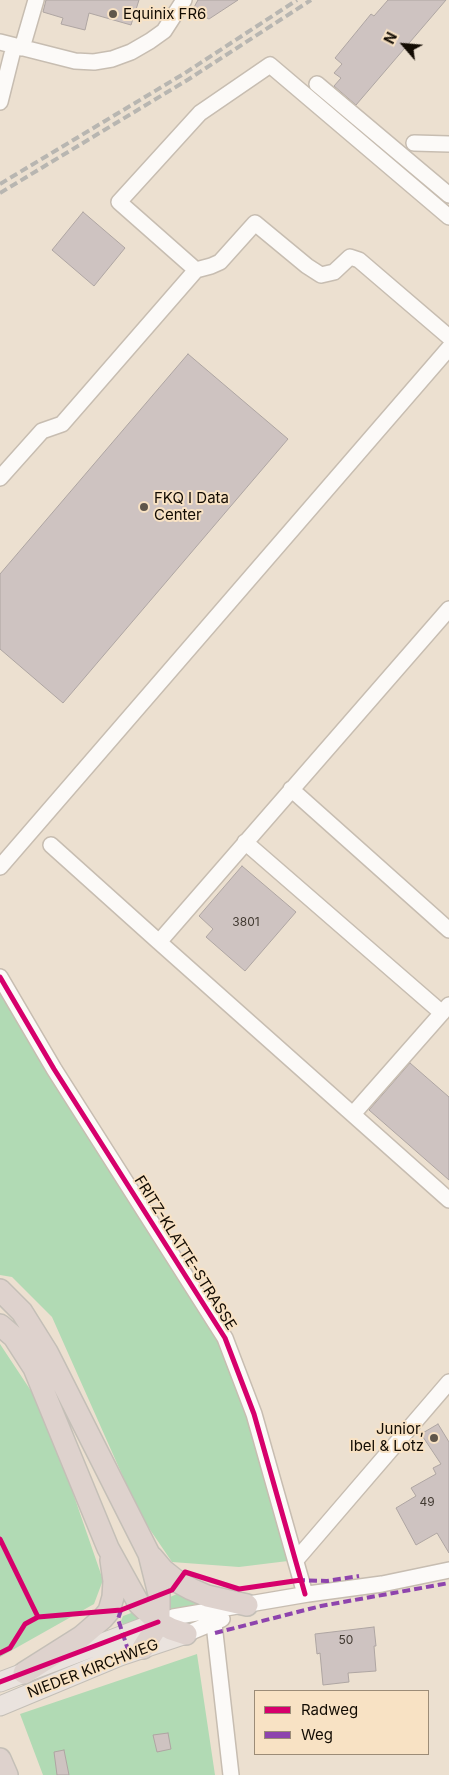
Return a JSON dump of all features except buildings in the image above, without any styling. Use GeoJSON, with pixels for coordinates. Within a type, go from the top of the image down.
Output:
{"type":"FeatureCollection","features":[{"type":"Feature","properties":{"kind":"highway"},"geometry":{"type":"LineString","coordinates":[[0,1290],[22,1312],[48,1352],[149,1554],[159,1594],[158,1622],[143,1648]]}},
{"type":"Feature","properties":{"kind":"highway"},"geometry":{"type":"LineString","coordinates":[[0,1324],[14,1337],[34,1368],[108,1548],[139,1604],[158,1622],[186,1634]]}},
{"type":"Feature","properties":{"kind":"highway"},"geometry":{"type":"LineString","coordinates":[[24,1673],[81,1638],[109,1611],[113,1597],[114,1581],[108,1548]]}},
{"type":"Feature","properties":{"kind":"highway"},"geometry":{"type":"LineString","coordinates":[[149,1554],[163,1570],[184,1586],[207,1596],[247,1605]]}},
{"type":"Feature","properties":{"kind":"highway"},"geometry":{"type":"LineString","coordinates":[[0,1759],[7,1775]]}},
{"type":"Feature","properties":{"kind":"main road","name":"NIEDER KIRCHWEG"},"geometry":{"type":"LineString","coordinates":[[0,1682],[158,1622]]}},
{"type":"Feature","properties":{"kind":"main road","name":"NIEDER KIRCHWEG"},"geometry":{"type":"LineString","coordinates":[[0,1706],[120,1656],[186,1634]]}},
{"type":"Feature","properties":{"kind":"street"},"geometry":{"type":"LineString","coordinates":[[0,102],[12,45],[36,0]]}},
{"type":"Feature","properties":{"kind":"street"},"geometry":{"type":"LineString","coordinates":[[12,45],[75,61],[94,62],[112,60],[150,42],[164,31],[184,0]]}},
{"type":"Feature","properties":{"kind":"street"},"geometry":{"type":"LineString","coordinates":[[196,270],[119,202],[200,113],[270,65],[449,218]]}},
{"type":"Feature","properties":{"kind":"street"},"geometry":{"type":"LineString","coordinates":[[317,84],[449,195]]}},
{"type":"Feature","properties":{"kind":"street"},"geometry":{"type":"LineString","coordinates":[[414,143],[449,144]]}},
{"type":"Feature","properties":{"kind":"street"},"geometry":{"type":"LineString","coordinates":[[0,478],[42,431],[62,424],[196,270],[220,262],[255,223],[307,266],[321,275],[334,272],[350,257],[359,260],[449,337]]}},
{"type":"Feature","properties":{"kind":"street"},"geometry":{"type":"LineString","coordinates":[[0,867],[449,348]]}},
{"type":"Feature","properties":{"kind":"street"},"geometry":{"type":"LineString","coordinates":[[159,942],[449,608]]}},
{"type":"Feature","properties":{"kind":"street"},"geometry":{"type":"LineString","coordinates":[[291,789],[449,930]]}},
{"type":"Feature","properties":{"kind":"street"},"geometry":{"type":"LineString","coordinates":[[245,842],[445,1009],[353,1114]]}},
{"type":"Feature","properties":{"kind":"street"},"geometry":{"type":"LineString","coordinates":[[51,845],[449,1200]]}},
{"type":"Feature","properties":{"kind":"street","name":"FRITZ-KLATTE-STRASSE"},"geometry":{"type":"LineString","coordinates":[[0,977],[54,1069],[224,1338],[254,1414],[305,1594]]}},
{"type":"Feature","properties":{"kind":"street"},"geometry":{"type":"LineString","coordinates":[[296,1560],[449,1382]]}},
{"type":"Feature","properties":{"kind":"street"},"geometry":{"type":"LineString","coordinates":[[158,1622],[173,1617],[305,1594],[382,1584],[449,1570]]}},
{"type":"Feature","properties":{"kind":"street"},"geometry":{"type":"LineString","coordinates":[[186,1634],[214,1624],[247,1605]]}},
{"type":"Feature","properties":{"kind":"street"},"geometry":{"type":"LineString","coordinates":[[214,1624],[231,1775]]}},
{"type":"Feature","properties":{"kind":"green space"},"geometry":{"type":"Polygon","coordinates":[[[0,977],[225,1338],[296,1560],[239,1567],[172,1562],[140,1515],[52,1317],[12,1277],[0,1275],[0,977]]]}},
{"type":"Feature","properties":{"kind":"green space"},"geometry":{"type":"Polygon","coordinates":[[[0,1344],[45,1412],[103,1580],[94,1604],[0,1657],[0,1344]]]}},
{"type":"Feature","properties":{"kind":"green space"},"geometry":{"type":"Polygon","coordinates":[[[181,1592],[205,1602],[166,1612],[168,1598],[181,1592]]]}},
{"type":"Feature","properties":{"kind":"green space"},"geometry":{"type":"Polygon","coordinates":[[[134,1612],[141,1619],[123,1625],[121,1621],[123,1616],[134,1612]]]}},
{"type":"Feature","properties":{"kind":"green space"},"geometry":{"type":"Polygon","coordinates":[[[197,1654],[215,1775],[43,1775],[20,1714],[197,1654]]]}},
{"type":"Feature","properties":{"kind":"railway"},"geometry":{"type":"LineString","coordinates":[[0,184],[185,73],[297,0]]}},
{"type":"Feature","properties":{"kind":"railway"},"geometry":{"type":"LineString","coordinates":[[0,193],[189,79],[311,0]]}},
{"type":"Feature","properties":{"kind":"marked path"},"geometry":{"type":"LineString","coordinates":[[297,1580],[327,1581],[359,1576]]}},
{"type":"Feature","properties":{"kind":"marked path"},"geometry":{"type":"LineString","coordinates":[[215,1633],[321,1606],[449,1583]]}},
{"type":"Feature","properties":{"kind":"marked path"},"geometry":{"type":"LineString","coordinates":[[121,1610],[118,1619],[129,1653]]}},
{"type":"Feature","properties":{"kind":"cycle path"},"geometry":{"type":"LineString","coordinates":[[0,977],[54,1069],[225,1338],[254,1414],[305,1594]]}},
{"type":"Feature","properties":{"kind":"cycle path"},"geometry":{"type":"LineString","coordinates":[[0,1539],[38,1617]]}},
{"type":"Feature","properties":{"kind":"cycle path"},"geometry":{"type":"LineString","coordinates":[[0,1653],[10,1648],[25,1624],[38,1617],[121,1610],[172,1590],[185,1572],[239,1589],[301,1580]]}},
{"type":"Feature","properties":{"kind":"cycle path"},"geometry":{"type":"LineString","coordinates":[[0,1682],[158,1622]]}},
{"type":"Feature","properties":{"kind":"place","name":"Equinix FR6"},"geometry":{"type":"Point","coordinates":[113,14]}},
{"type":"Feature","properties":{"kind":"place","name":"FKQ I Data Center"},"geometry":{"type":"Point","coordinates":[144,507]}},
{"type":"Feature","properties":{"kind":"place","name":"Junior, Ibel & Lotz"},"geometry":{"type":"Point","coordinates":[434,1438]}}]}
